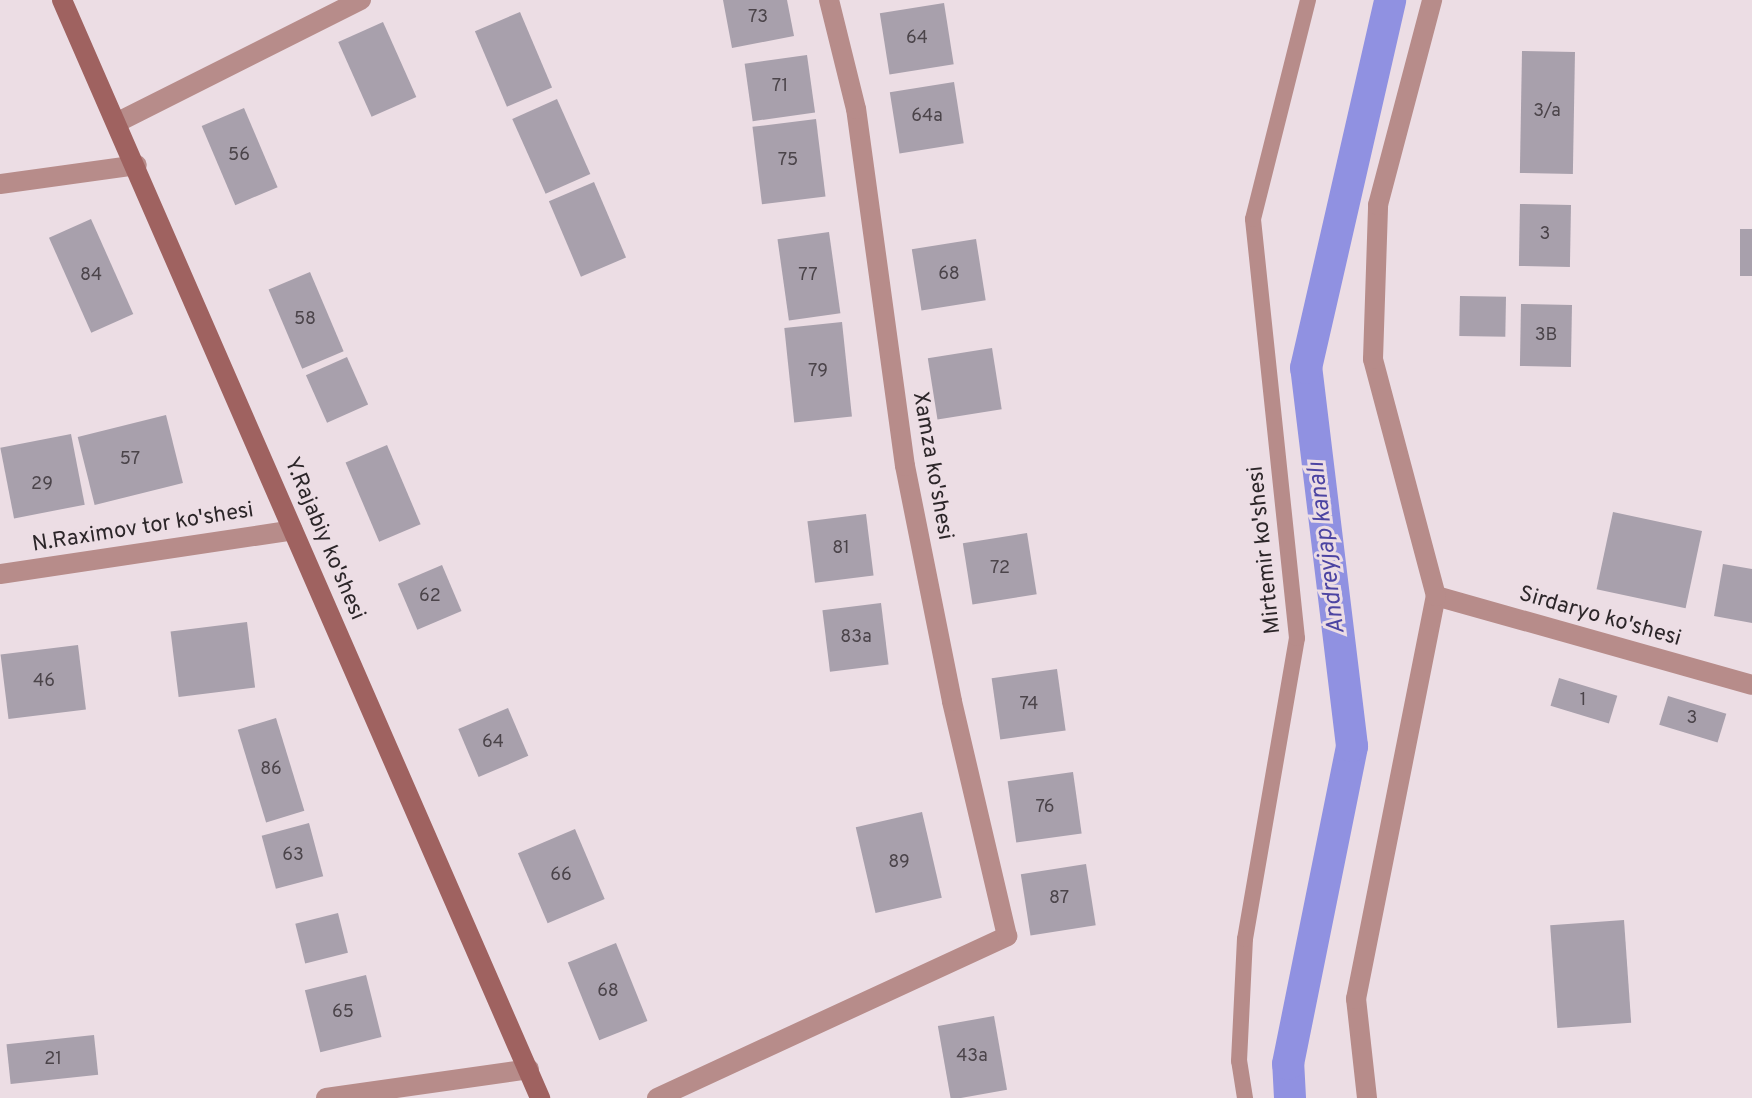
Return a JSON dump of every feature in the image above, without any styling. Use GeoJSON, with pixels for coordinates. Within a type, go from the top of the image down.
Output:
{"type":"FeatureCollection","features":[{"type":"Feature","properties":{"kind":"street","name":"Y.Rajabiy ko'shesi"},"geometry":{"type":"LineString","coordinates":[[62,0],[137,165],[540,1098]]}},
{"type":"Feature","properties":{"kind":"street"},"geometry":{"type":"LineString","coordinates":[[118,122],[361,0]]}},
{"type":"Feature","properties":{"kind":"street","name":"Xamza ko'shesi"},"geometry":{"type":"LineString","coordinates":[[657,1098],[1007,936],[952,701],[905,466],[856,109],[829,0]]}},
{"type":"Feature","properties":{"kind":"street"},"geometry":{"type":"LineString","coordinates":[[1367,1098],[1356,999],[1436,596],[1373,359],[1378,205],[1432,0]]}},
{"type":"Feature","properties":{"kind":"street"},"geometry":{"type":"LineString","coordinates":[[0,184],[137,165]]}},
{"type":"Feature","properties":{"kind":"street","name":"N.Raximov tor ko'shesi"},"geometry":{"type":"LineString","coordinates":[[0,574],[293,530]]}},
{"type":"Feature","properties":{"kind":"street","name":"Sirdaryo ko'shesi"},"geometry":{"type":"LineString","coordinates":[[1436,596],[1752,685]]}},
{"type":"Feature","properties":{"kind":"street"},"geometry":{"type":"LineString","coordinates":[[326,1098],[529,1069]]}},
{"type":"Feature","properties":{"kind":"lane","name":"Mirtemir ko'shesi"},"geometry":{"type":"LineString","coordinates":[[1245,1098],[1239,1061],[1245,939],[1297,638],[1253,219],[1308,0]]}},
{"type":"Feature","properties":{"kind":"building"},"geometry":{"type":"Polygon","coordinates":[[[723,0],[787,0],[794,36],[732,48],[723,0]]]}},
{"type":"Feature","properties":{"kind":"building"},"geometry":{"type":"Polygon","coordinates":[[[944,3],[954,64],[889,74],[880,13],[944,3]]]}},
{"type":"Feature","properties":{"kind":"building"},"geometry":{"type":"Polygon","coordinates":[[[520,12],[552,87],[507,107],[475,31],[520,12]]]}},
{"type":"Feature","properties":{"kind":"building"},"geometry":{"type":"Polygon","coordinates":[[[383,22],[416,97],[372,117],[338,42],[383,22]]]}},
{"type":"Feature","properties":{"kind":"building"},"geometry":{"type":"Polygon","coordinates":[[[1522,51],[1575,52],[1573,174],[1520,173],[1522,51]]]}},
{"type":"Feature","properties":{"kind":"building"},"geometry":{"type":"Polygon","coordinates":[[[807,55],[815,112],[753,121],[745,64],[807,55]]]}},
{"type":"Feature","properties":{"kind":"building"},"geometry":{"type":"Polygon","coordinates":[[[954,82],[964,143],[899,153],[890,92],[954,82]]]}},
{"type":"Feature","properties":{"kind":"building"},"geometry":{"type":"Polygon","coordinates":[[[557,99],[590,174],[546,194],[512,119],[557,99]]]}},
{"type":"Feature","properties":{"kind":"building"},"geometry":{"type":"Polygon","coordinates":[[[244,108],[278,187],[235,205],[202,126],[244,108]]]}},
{"type":"Feature","properties":{"kind":"building"},"geometry":{"type":"Polygon","coordinates":[[[816,119],[826,196],[762,204],[752,127],[816,119]]]}},
{"type":"Feature","properties":{"kind":"building"},"geometry":{"type":"Polygon","coordinates":[[[594,182],[626,257],[581,277],[549,201],[594,182]]]}},
{"type":"Feature","properties":{"kind":"building"},"geometry":{"type":"Polygon","coordinates":[[[1520,204],[1571,205],[1570,267],[1519,266],[1520,204]]]}},
{"type":"Feature","properties":{"kind":"building"},"geometry":{"type":"Polygon","coordinates":[[[91,219],[133,314],[91,333],[49,238],[91,219]]]}},
{"type":"Feature","properties":{"kind":"building"},"geometry":{"type":"Polygon","coordinates":[[[1740,229],[1752,229],[1752,276],[1740,276],[1740,229]]]}},
{"type":"Feature","properties":{"kind":"building"},"geometry":{"type":"Polygon","coordinates":[[[829,232],[840,313],[789,320],[778,239],[829,232]]]}},
{"type":"Feature","properties":{"kind":"building"},"geometry":{"type":"Polygon","coordinates":[[[976,239],[986,300],[921,310],[912,249],[976,239]]]}},
{"type":"Feature","properties":{"kind":"building"},"geometry":{"type":"Polygon","coordinates":[[[310,272],[344,351],[302,369],[269,290],[310,272]]]}},
{"type":"Feature","properties":{"kind":"building"},"geometry":{"type":"Polygon","coordinates":[[[1460,296],[1506,297],[1505,337],[1459,336],[1460,296]]]}},
{"type":"Feature","properties":{"kind":"building"},"geometry":{"type":"Polygon","coordinates":[[[1521,304],[1572,305],[1571,367],[1520,366],[1521,304]]]}},
{"type":"Feature","properties":{"kind":"building"},"geometry":{"type":"Polygon","coordinates":[[[842,322],[852,416],[794,423],[784,328],[842,322]]]}},
{"type":"Feature","properties":{"kind":"building"},"geometry":{"type":"Polygon","coordinates":[[[992,348],[1002,409],[937,419],[928,358],[992,348]]]}},
{"type":"Feature","properties":{"kind":"building"},"geometry":{"type":"Polygon","coordinates":[[[347,357],[368,405],[327,423],[306,375],[347,357]]]}},
{"type":"Feature","properties":{"kind":"building"},"geometry":{"type":"Polygon","coordinates":[[[166,415],[183,483],[95,505],[78,437],[166,415]]]}},
{"type":"Feature","properties":{"kind":"building"},"geometry":{"type":"Polygon","coordinates":[[[71,434],[85,505],[14,518],[0,448],[71,434]]]}},
{"type":"Feature","properties":{"kind":"building"},"geometry":{"type":"Polygon","coordinates":[[[387,445],[421,524],[379,542],[346,463],[387,445]]]}},
{"type":"Feature","properties":{"kind":"building"},"geometry":{"type":"Polygon","coordinates":[[[1613,512],[1702,531],[1686,608],[1597,589],[1613,512]]]}},
{"type":"Feature","properties":{"kind":"building"},"geometry":{"type":"Polygon","coordinates":[[[866,514],[874,576],[815,583],[807,521],[866,514]]]}},
{"type":"Feature","properties":{"kind":"building"},"geometry":{"type":"Polygon","coordinates":[[[1027,533],[1037,594],[972,604],[963,543],[1027,533]]]}},
{"type":"Feature","properties":{"kind":"building"},"geometry":{"type":"Polygon","coordinates":[[[1723,564],[1752,569],[1752,623],[1714,616],[1723,564]]]}},
{"type":"Feature","properties":{"kind":"building"},"geometry":{"type":"Polygon","coordinates":[[[442,565],[462,611],[417,630],[398,584],[442,565]]]}},
{"type":"Feature","properties":{"kind":"building"},"geometry":{"type":"Polygon","coordinates":[[[881,603],[889,665],[830,672],[822,610],[881,603]]]}},
{"type":"Feature","properties":{"kind":"building"},"geometry":{"type":"Polygon","coordinates":[[[247,622],[255,688],[179,697],[171,631],[247,622]]]}},
{"type":"Feature","properties":{"kind":"building"},"geometry":{"type":"Polygon","coordinates":[[[78,645],[86,710],[9,719],[1,655],[78,645]]]}},
{"type":"Feature","properties":{"kind":"building"},"geometry":{"type":"Polygon","coordinates":[[[1057,669],[1066,730],[1000,740],[992,678],[1057,669]]]}},
{"type":"Feature","properties":{"kind":"building"},"geometry":{"type":"Polygon","coordinates":[[[1559,678],[1617,696],[1609,724],[1551,706],[1559,678]]]}},
{"type":"Feature","properties":{"kind":"building"},"geometry":{"type":"Polygon","coordinates":[[[1668,696],[1726,714],[1718,743],[1659,725],[1668,696]]]}},
{"type":"Feature","properties":{"kind":"building"},"geometry":{"type":"Polygon","coordinates":[[[508,708],[528,756],[479,777],[458,729],[508,708]]]}},
{"type":"Feature","properties":{"kind":"building"},"geometry":{"type":"Polygon","coordinates":[[[276,718],[304,811],[266,822],[238,730],[276,718]]]}},
{"type":"Feature","properties":{"kind":"building"},"geometry":{"type":"Polygon","coordinates":[[[1073,772],[1082,833],[1016,843],[1008,781],[1073,772]]]}},
{"type":"Feature","properties":{"kind":"building"},"geometry":{"type":"Polygon","coordinates":[[[922,812],[942,898],[876,913],[856,827],[922,812]]]}},
{"type":"Feature","properties":{"kind":"building"},"geometry":{"type":"Polygon","coordinates":[[[309,823],[323,876],[276,889],[262,836],[309,823]]]}},
{"type":"Feature","properties":{"kind":"building"},"geometry":{"type":"Polygon","coordinates":[[[575,829],[605,899],[548,923],[518,853],[575,829]]]}},
{"type":"Feature","properties":{"kind":"building"},"geometry":{"type":"Polygon","coordinates":[[[1086,864],[1096,925],[1031,936],[1021,874],[1086,864]]]}},
{"type":"Feature","properties":{"kind":"building"},"geometry":{"type":"Polygon","coordinates":[[[338,913],[348,953],[305,963],[295,924],[338,913]]]}},
{"type":"Feature","properties":{"kind":"building"},"geometry":{"type":"Polygon","coordinates":[[[1624,920],[1631,1023],[1557,1028],[1550,925],[1624,920]]]}},
{"type":"Feature","properties":{"kind":"building"},"geometry":{"type":"Polygon","coordinates":[[[616,943],[647,1021],[599,1040],[568,962],[616,943]]]}},
{"type":"Feature","properties":{"kind":"building"},"geometry":{"type":"Polygon","coordinates":[[[366,975],[381,1037],[320,1052],[305,990],[366,975]]]}},
{"type":"Feature","properties":{"kind":"building"},"geometry":{"type":"Polygon","coordinates":[[[994,1016],[1007,1090],[951,1098],[938,1026],[994,1016]]]}},
{"type":"Feature","properties":{"kind":"building"},"geometry":{"type":"Polygon","coordinates":[[[94,1035],[98,1075],[11,1084],[6,1044],[94,1035]]]}},
{"type":"Feature","properties":{"kind":"waterway","name":"Andreyjap kanalı"},"geometry":{"type":"LineString","coordinates":[[1290,1098],[1288,1064],[1352,746],[1306,368],[1390,0]]}}]}
